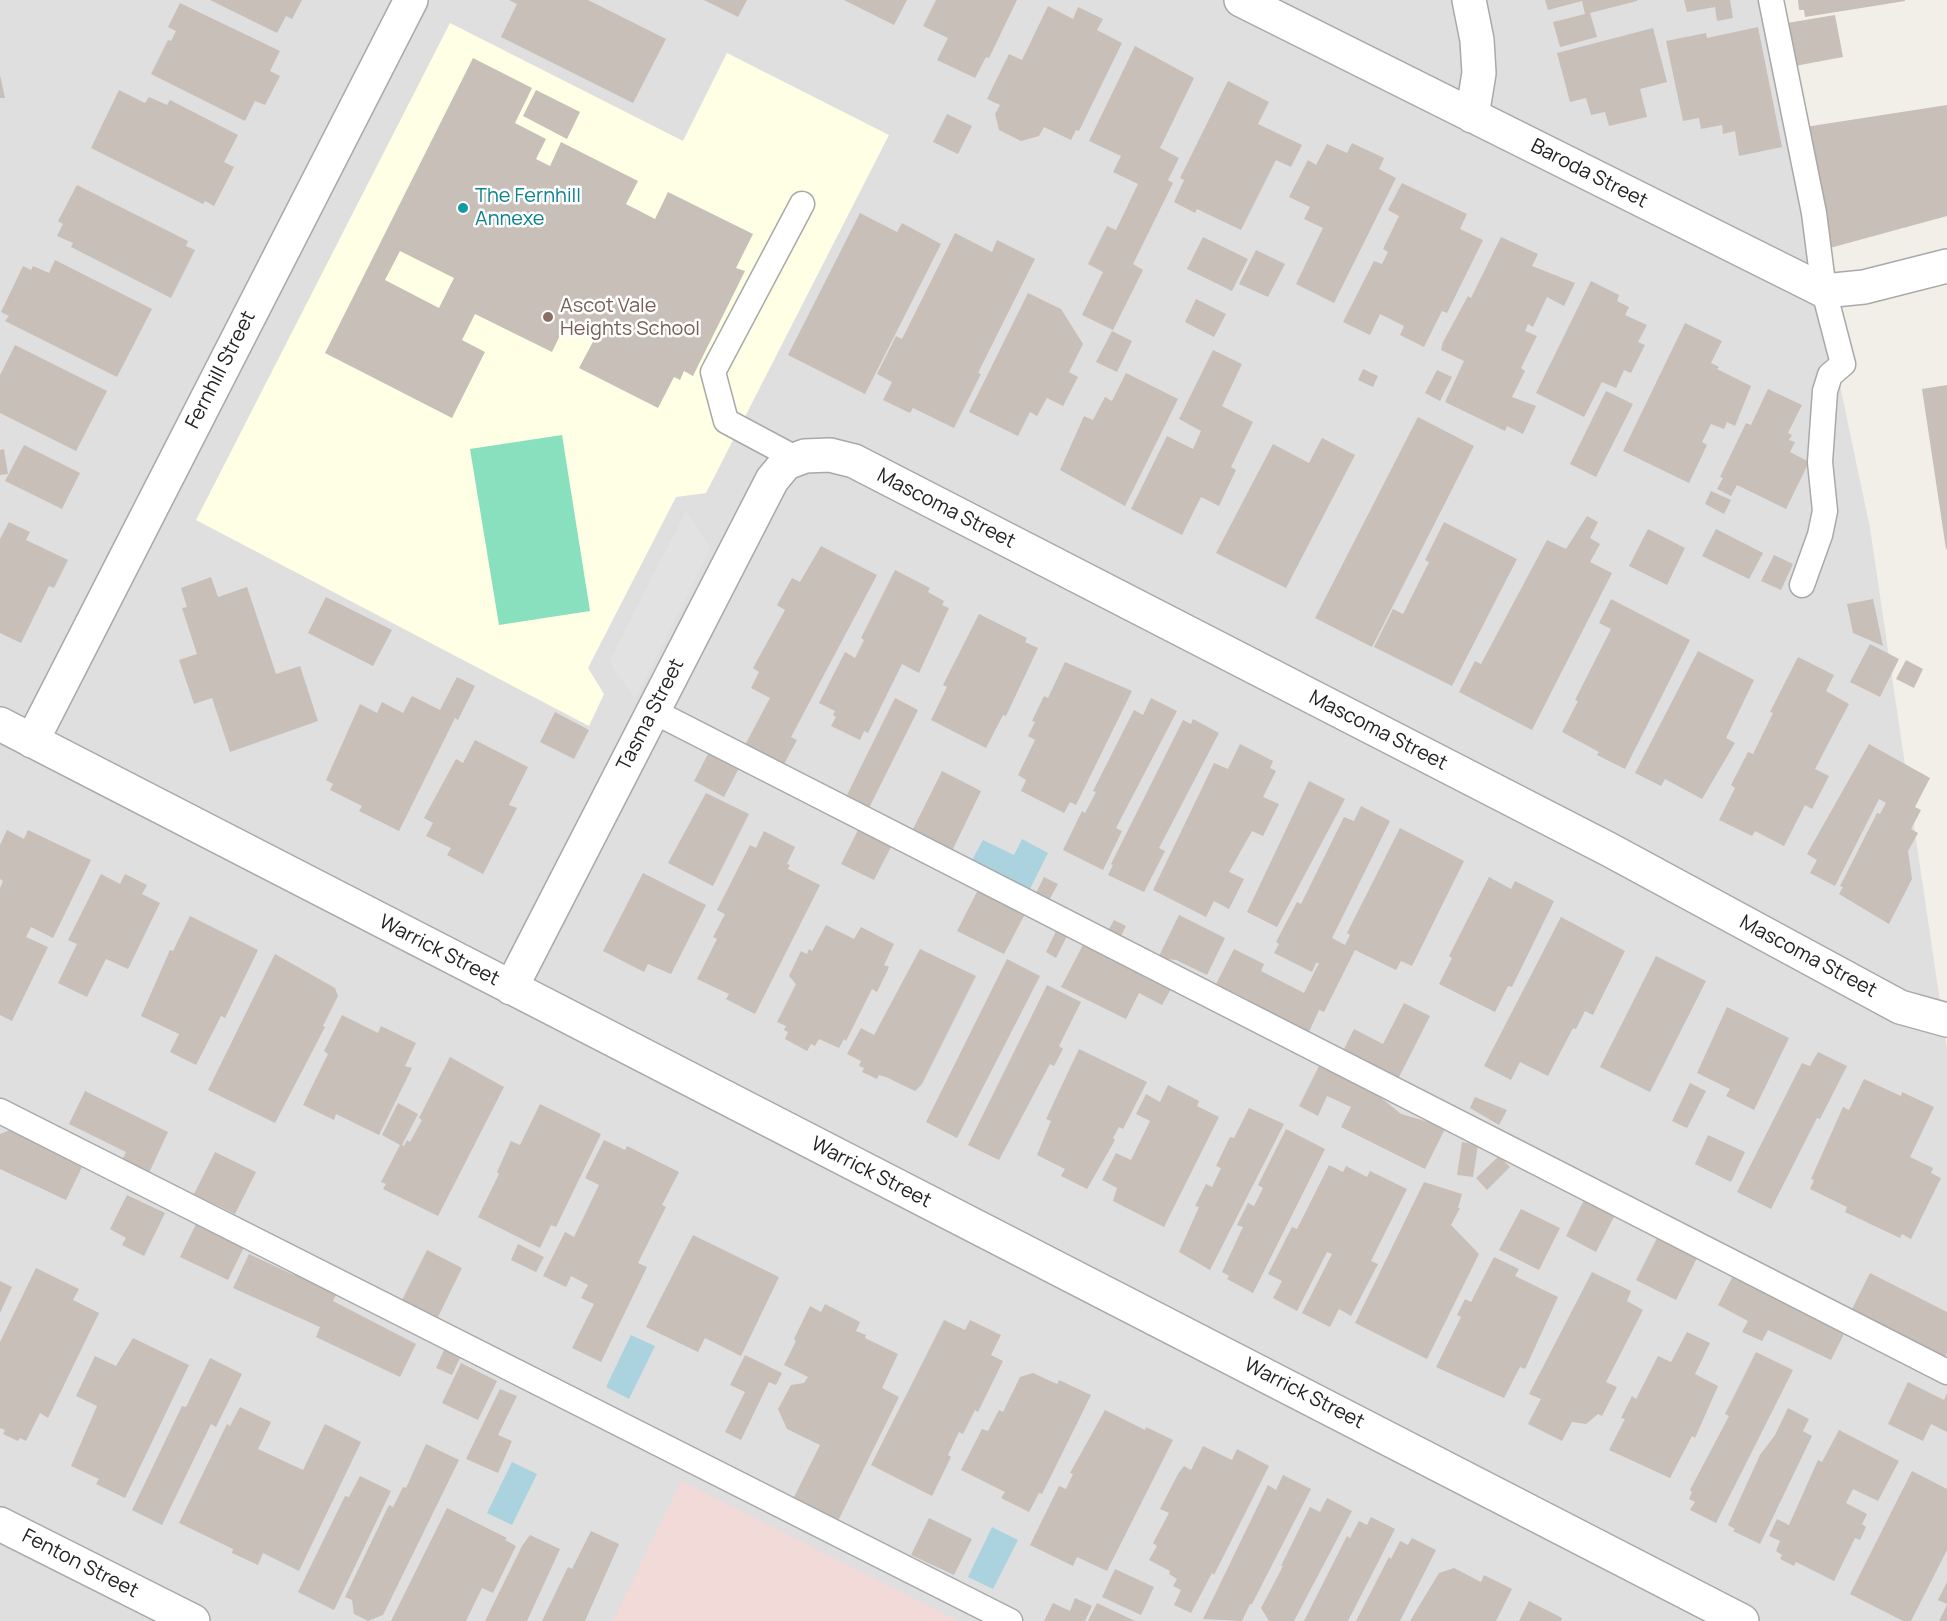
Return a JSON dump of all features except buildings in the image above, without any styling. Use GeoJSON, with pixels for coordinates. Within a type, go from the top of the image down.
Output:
{"type":"FeatureCollection","features":[{"type":"Feature","properties":{"kind":"street","name":"Fernhill Street"},"geometry":{"type":"LineString","coordinates":[[33,741],[411,0]]}},
{"type":"Feature","properties":{"kind":"street","name":"Baroda Street"},"geometry":{"type":"LineString","coordinates":[[1241,0],[1824,291]]}},
{"type":"Feature","properties":{"kind":"street"},"geometry":{"type":"LineString","coordinates":[[1468,0],[1478,40],[1479,73],[1472,116]]}},
{"type":"Feature","properties":{"kind":"street"},"geometry":{"type":"LineString","coordinates":[[1824,291],[1864,287],[1947,266]]}},
{"type":"Feature","properties":{"kind":"street","name":"Mascoma Street"},"geometry":{"type":"LineString","coordinates":[[801,458],[830,455],[854,462],[1610,850],[1900,1006],[1947,1020]]}},
{"type":"Feature","properties":{"kind":"street","name":"Tasma Street"},"geometry":{"type":"LineString","coordinates":[[511,988],[772,480],[786,463],[801,458]]}},
{"type":"Feature","properties":{"kind":"street","name":"Warrick Street"},"geometry":{"type":"LineString","coordinates":[[0,724],[1742,1621]]}},
{"type":"Feature","properties":{"kind":"street","name":"Fenton Street"},"geometry":{"type":"LineString","coordinates":[[0,1524],[193,1621]]}},
{"type":"Feature","properties":{"kind":"lane"},"geometry":{"type":"LineString","coordinates":[[1771,0],[1814,213],[1824,291],[1843,364],[1830,375],[1825,391],[1820,462],[1825,511],[1820,535],[1803,585]]}},
{"type":"Feature","properties":{"kind":"lane"},"geometry":{"type":"LineString","coordinates":[[801,458],[726,421],[713,372],[802,204]]}},
{"type":"Feature","properties":{"kind":"lane"},"geometry":{"type":"LineString","coordinates":[[654,711],[1947,1372]]}},
{"type":"Feature","properties":{"kind":"lane"},"geometry":{"type":"LineString","coordinates":[[0,1111],[1010,1621]]}},
{"type":"Feature","properties":{"kind":"shaded area"},"geometry":{"type":"Polygon","coordinates":[[[0,0],[1759,0],[1870,528],[1947,1049],[1947,1621],[0,1621],[0,0]]]}},
{"type":"Feature","properties":{"kind":"shaded area","name":"Ascot Vale Heights School"},"geometry":{"type":"Polygon","coordinates":[[[450,23],[683,141],[727,53],[889,135],[706,493],[676,497],[588,668],[604,694],[589,726],[196,520],[450,23]]]}},
{"type":"Feature","properties":{"kind":"shaded area"},"geometry":{"type":"Polygon","coordinates":[[[686,511],[711,548],[635,699],[609,662],[686,511]]]}},
{"type":"Feature","properties":{"kind":"shaded area"},"geometry":{"type":"Polygon","coordinates":[[[681,1481],[959,1621],[613,1621],[681,1481]]]}},
{"type":"Feature","properties":{"kind":"green space"},"geometry":{"type":"Polygon","coordinates":[[[562,435],[590,611],[499,625],[470,449],[562,435]]]}},
{"type":"Feature","properties":{"kind":"water"},"geometry":{"type":"Polygon","coordinates":[[[1022,839],[1048,853],[1030,889],[972,860],[983,840],[1014,855],[1022,839]]]}},
{"type":"Feature","properties":{"kind":"water"},"geometry":{"type":"Polygon","coordinates":[[[631,1335],[655,1346],[629,1399],[606,1387],[631,1335]]]}},
{"type":"Feature","properties":{"kind":"water"},"geometry":{"type":"Polygon","coordinates":[[[512,1462],[537,1474],[512,1525],[487,1513],[512,1462]]]}},
{"type":"Feature","properties":{"kind":"water"},"geometry":{"type":"Polygon","coordinates":[[[992,1527],[1018,1540],[993,1589],[968,1577],[992,1527]]]}},
{"type":"Feature","properties":{"kind":"place","name":"The Fernhill Annexe"},"geometry":{"type":"Point","coordinates":[463,208]}},
{"type":"Feature","properties":{"kind":"place","name":"Ascot Vale Heights School"},"geometry":{"type":"Point","coordinates":[548,317]}}]}
